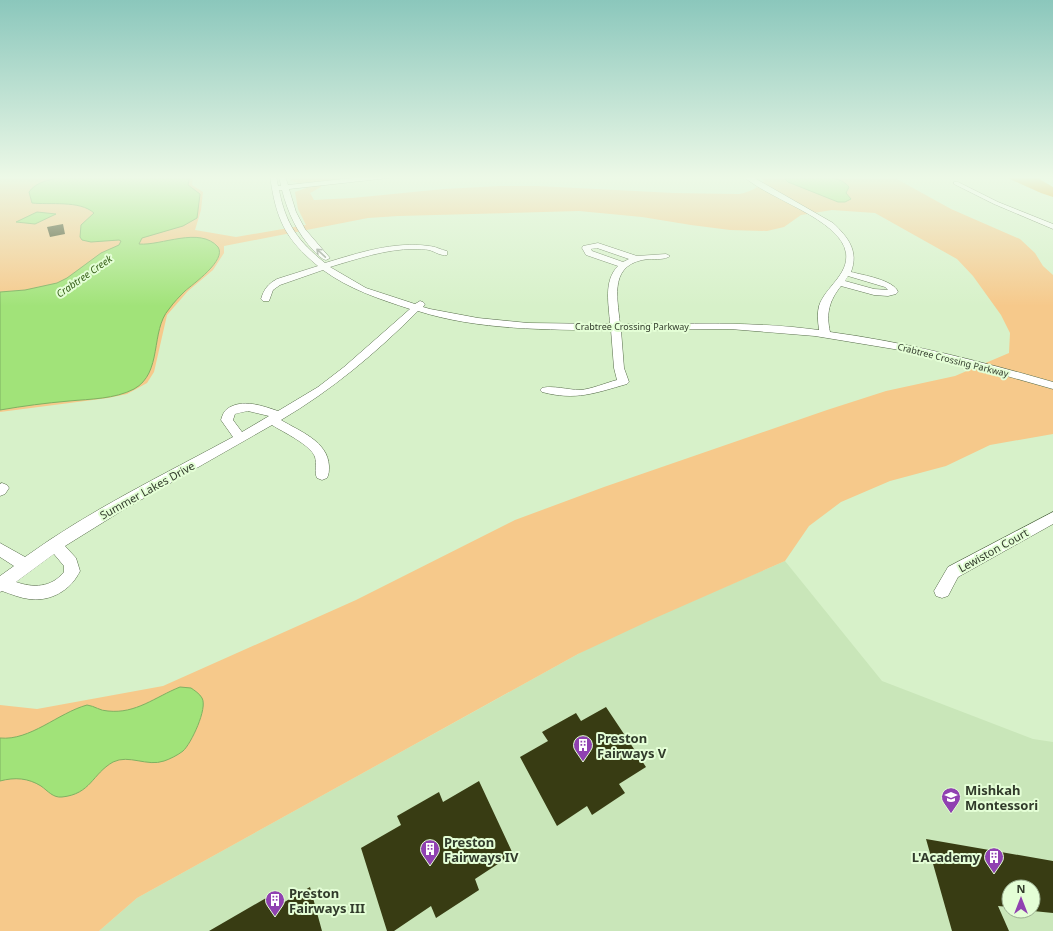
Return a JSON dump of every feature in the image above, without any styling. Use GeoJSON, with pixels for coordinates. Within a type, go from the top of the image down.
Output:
{"type":"FeatureCollection","features":[{"type":"Feature","properties":{"kind":"street","name":"Crabtree Crossing Parkway"},"geometry":{"type":"LineString","coordinates":[[284,219],[289,231],[300,245],[362,289],[394,302],[419,306],[468,319],[497,323],[548,326],[615,323],[728,326],[872,334],[983,358],[1053,379]]}},
{"type":"Feature","properties":{"kind":"street"},"geometry":{"type":"LineString","coordinates":[[821,219],[835,229],[844,239],[849,249],[850,262],[846,273],[829,295],[824,305],[822,318],[825,331]]}},
{"type":"Feature","properties":{"kind":"street"},"geometry":{"type":"LineString","coordinates":[[1035,219],[1053,227]]}},
{"type":"Feature","properties":{"kind":"street"},"geometry":{"type":"LineString","coordinates":[[1039,221],[1050,219]]}},
{"type":"Feature","properties":{"kind":"street"},"geometry":{"type":"LineString","coordinates":[[623,265],[589,253],[586,248],[598,245],[634,258],[666,256]]}},
{"type":"Feature","properties":{"kind":"street"},"geometry":{"type":"LineString","coordinates":[[266,299],[267,290],[272,285],[280,281],[367,254],[399,249],[426,248],[444,254]]}},
{"type":"Feature","properties":{"kind":"street"},"geometry":{"type":"LineString","coordinates":[[546,390],[566,393],[583,393],[623,382],[619,368],[612,288],[614,278],[623,265],[634,258]]}},
{"type":"Feature","properties":{"kind":"street"},"geometry":{"type":"LineString","coordinates":[[839,282],[877,292],[893,292],[892,288],[888,285],[846,273]]}},
{"type":"Feature","properties":{"kind":"street","name":"Summer Lakes Drive"},"geometry":{"type":"LineString","coordinates":[[1,584],[25,564],[104,513],[240,438],[342,374],[376,347],[419,306]]}},
{"type":"Feature","properties":{"kind":"street","name":"Crabtree Crossing Parkway"},"geometry":{"type":"LineString","coordinates":[[825,331],[921,351],[992,368],[1053,386]]}},
{"type":"Feature","properties":{"kind":"street"},"geometry":{"type":"LineString","coordinates":[[240,438],[227,420],[230,412],[235,408],[250,406],[274,417],[316,447],[321,454],[323,462],[322,475]]}},
{"type":"Feature","properties":{"kind":"street","name":"Lewiston Court"},"geometry":{"type":"LineString","coordinates":[[942,591],[953,572],[1053,517]]}},
{"type":"Feature","properties":{"kind":"street","name":"Summer Lakes Drive"},"geometry":{"type":"LineString","coordinates":[[1,584],[35,593],[47,592],[59,586],[72,572],[71,562],[55,545]]}},
{"type":"Feature","properties":{"kind":"street"},"geometry":{"type":"LineString","coordinates":[[0,549],[25,564]]}},
{"type":"Feature","properties":{"kind":"shaded area"},"geometry":{"type":"Polygon","coordinates":[[[0,219],[198,219],[195,230],[236,237],[306,225],[303,219],[361,219],[224,246],[224,253],[213,270],[188,291],[167,315],[154,372],[147,383],[127,394],[108,398],[0,412],[0,219]]]}},
{"type":"Feature","properties":{"kind":"shaded area"},"geometry":{"type":"Polygon","coordinates":[[[657,219],[795,219],[784,227],[767,231],[730,230],[657,219]]]}},
{"type":"Feature","properties":{"kind":"shaded area"},"geometry":{"type":"Polygon","coordinates":[[[886,219],[975,219],[1020,239],[1035,253],[1043,266],[1053,275],[1053,434],[990,445],[946,466],[890,481],[841,502],[809,526],[785,561],[578,654],[137,898],[99,931],[0,931],[0,705],[37,709],[163,686],[356,600],[515,520],[604,487],[827,410],[886,391],[955,376],[1009,353],[1010,333],[1001,315],[973,276],[957,259],[886,219]]]}},
{"type":"Feature","properties":{"kind":"shaded area"},"geometry":{"type":"Polygon","coordinates":[[[785,561],[882,681],[1033,739],[1053,742],[1053,931],[99,931],[137,898],[607,638],[785,561]]]}},
{"type":"Feature","properties":{"kind":"water"},"geometry":{"type":"Polygon","coordinates":[[[21,219],[45,219],[35,224],[16,222],[21,219]]]}},
{"type":"Feature","properties":{"kind":"water","name":"Crabtree Creek"},"geometry":{"type":"Polygon","coordinates":[[[87,219],[194,219],[183,226],[142,238],[139,244],[148,244],[180,238],[201,238],[210,241],[218,247],[218,258],[208,271],[179,297],[163,318],[149,373],[143,382],[134,389],[119,395],[102,398],[0,410],[0,292],[25,290],[57,283],[67,278],[101,253],[119,245],[121,241],[91,242],[82,240],[80,237],[81,225],[87,219]]]}},
{"type":"Feature","properties":{"kind":"water"},"geometry":{"type":"Polygon","coordinates":[[[180,687],[191,688],[202,698],[203,710],[198,726],[190,741],[183,751],[174,757],[164,761],[151,763],[125,759],[113,762],[100,772],[85,788],[72,795],[62,797],[53,795],[36,783],[26,780],[11,779],[0,781],[0,738],[11,738],[33,731],[65,714],[87,705],[105,711],[128,710],[145,704],[180,687]]]}},
{"type":"Feature","properties":{"kind":"building"},"geometry":{"type":"Polygon","coordinates":[[[63,224],[65,234],[50,237],[47,227],[63,224]]]}},
{"type":"Feature","properties":{"kind":"building","name":"Preston Fairways V"},"geometry":{"type":"Polygon","coordinates":[[[606,707],[646,767],[619,784],[625,793],[592,815],[587,806],[557,826],[520,757],[548,741],[542,732],[576,713],[581,721],[606,707]]]}},
{"type":"Feature","properties":{"kind":"building","name":"Preston Fairways IV"},"geometry":{"type":"Polygon","coordinates":[[[479,781],[513,854],[475,879],[479,890],[436,918],[431,906],[394,931],[387,931],[361,848],[401,825],[397,816],[439,792],[443,802],[479,781]]]}},
{"type":"Feature","properties":{"kind":"building","name":"L'Academy"},"geometry":{"type":"Polygon","coordinates":[[[926,839],[1053,861],[1053,913],[1041,912],[1041,879],[1001,879],[1001,906],[998,906],[1001,913],[1001,919],[1004,919],[1009,931],[952,931],[926,839]]]}},
{"type":"Feature","properties":{"kind":"building","name":"Preston Fairways III"},"geometry":{"type":"Polygon","coordinates":[[[310,887],[322,931],[209,931],[273,894],[276,907],[310,887]]]}},
{"type":"Feature","properties":{"kind":"place","name":"Preston Fairways V"},"geometry":{"type":"Point","coordinates":[583,762]}},
{"type":"Feature","properties":{"kind":"place","name":"Mishkah Montessori"},"geometry":{"type":"Point","coordinates":[951,814]}},
{"type":"Feature","properties":{"kind":"place","name":"Preston Fairways IV"},"geometry":{"type":"Point","coordinates":[430,866]}},
{"type":"Feature","properties":{"kind":"place","name":"L'Academy"},"geometry":{"type":"Point","coordinates":[994,874]}},
{"type":"Feature","properties":{"kind":"place","name":"Preston Fairways III"},"geometry":{"type":"Point","coordinates":[275,917]}}]}
